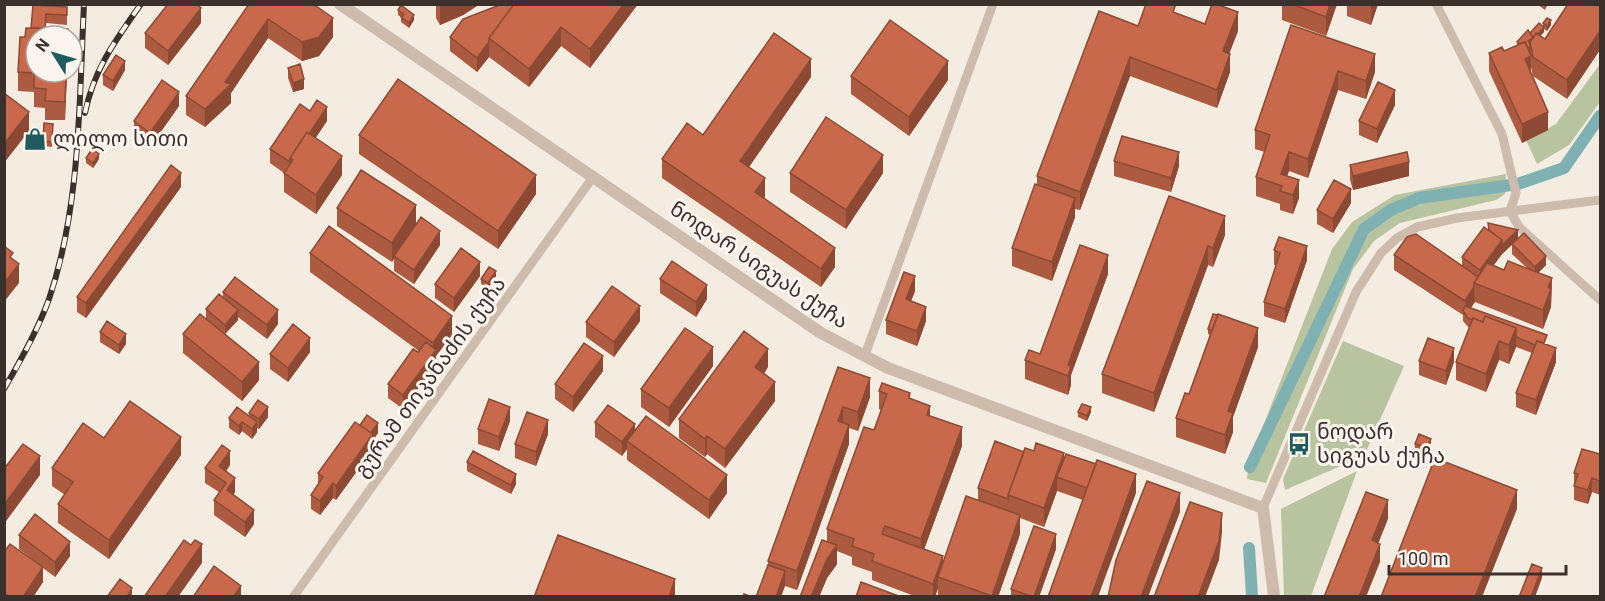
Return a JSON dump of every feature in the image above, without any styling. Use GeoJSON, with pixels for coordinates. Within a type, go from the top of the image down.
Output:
{"type":"FeatureCollection","features":[{"type":"Feature","properties":{"kind":"street","name":"ნოდარ სიგუას ქუჩა"},"geometry":{"type":"LineString","coordinates":[[340,4],[821,333],[888,368],[995,410],[1263,507]]}},
{"type":"Feature","properties":{"kind":"street"},"geometry":{"type":"LineString","coordinates":[[865,355],[993,4]]}},
{"type":"Feature","properties":{"kind":"street"},"geometry":{"type":"LineString","coordinates":[[1436,4],[1502,134],[1516,193],[1510,211],[1519,227],[1600,300]]}},
{"type":"Feature","properties":{"kind":"street","name":"გურამ თიკანაძის ქუჩა"},"geometry":{"type":"LineString","coordinates":[[294,597],[593,177]]}},
{"type":"Feature","properties":{"kind":"street"},"geometry":{"type":"LineString","coordinates":[[1274,597],[1263,507],[1356,292],[1380,253],[1397,238],[1417,226],[1457,218],[1600,200]]}},
{"type":"Feature","properties":{"kind":"green space"},"geometry":{"type":"Polygon","coordinates":[[[1600,64],[1600,102],[1569,145],[1537,164],[1526,140],[1556,124],[1600,64]]]}},
{"type":"Feature","properties":{"kind":"green space"},"geometry":{"type":"Polygon","coordinates":[[[1506,174],[1505,194],[1496,200],[1400,223],[1374,241],[1353,269],[1266,483],[1247,479],[1249,462],[1332,249],[1352,222],[1395,195],[1506,174]]]}},
{"type":"Feature","properties":{"kind":"green space"},"geometry":{"type":"Polygon","coordinates":[[[1343,341],[1404,366],[1364,456],[1285,490],[1283,479],[1343,341]]]}},
{"type":"Feature","properties":{"kind":"green space"},"geometry":{"type":"Polygon","coordinates":[[[1357,471],[1311,596],[1284,596],[1281,509],[1357,471]]]}},
{"type":"Feature","properties":{"kind":"building"},"geometry":{"type":"Polygon","coordinates":[[[168,4],[196,4],[201,8],[168,51],[145,33],[168,4]]]}},
{"type":"Feature","properties":{"kind":"building"},"geometry":{"type":"Polygon","coordinates":[[[249,4],[313,4],[333,18],[319,37],[302,42],[268,19],[225,82],[231,84],[205,109],[186,96],[249,4]]]}},
{"type":"Feature","properties":{"kind":"building"},"geometry":{"type":"Polygon","coordinates":[[[502,4],[514,4],[477,58],[450,37],[463,19],[502,4]]]}},
{"type":"Feature","properties":{"kind":"building"},"geometry":{"type":"Polygon","coordinates":[[[514,4],[624,4],[590,49],[561,27],[529,69],[489,38],[514,4]]]}},
{"type":"Feature","properties":{"kind":"building"},"geometry":{"type":"Polygon","coordinates":[[[1146,4],[1176,4],[1173,12],[1205,24],[1212,4],[1238,12],[1223,51],[1230,54],[1217,90],[1130,57],[1080,192],[1037,176],[1099,11],[1138,26],[1146,4]]]}},
{"type":"Feature","properties":{"kind":"building"},"geometry":{"type":"Polygon","coordinates":[[[1292,4],[1330,4],[1326,17],[1292,4]]]}},
{"type":"Feature","properties":{"kind":"building"},"geometry":{"type":"Polygon","coordinates":[[[1568,4],[1600,4],[1600,31],[1567,80],[1533,57],[1530,42],[1536,33],[1545,39],[1568,4]]]}},
{"type":"Feature","properties":{"kind":"building"},"geometry":{"type":"Polygon","coordinates":[[[33,5],[67,7],[67,15],[46,14],[45,24],[31,24],[33,5]]]}},
{"type":"Feature","properties":{"kind":"building"},"geometry":{"type":"Polygon","coordinates":[[[401,5],[414,15],[409,23],[401,17],[404,14],[398,10],[401,5]]]}},
{"type":"Feature","properties":{"kind":"building"},"geometry":{"type":"Polygon","coordinates":[[[1547,18],[1551,20],[1547,26],[1543,23],[1547,18]]]}},
{"type":"Feature","properties":{"kind":"building"},"geometry":{"type":"Polygon","coordinates":[[[890,20],[948,61],[909,117],[851,76],[890,20]]]}},
{"type":"Feature","properties":{"kind":"building"},"geometry":{"type":"Polygon","coordinates":[[[1539,23],[1544,27],[1533,38],[1530,33],[1539,23]]]}},
{"type":"Feature","properties":{"kind":"building"},"geometry":{"type":"Polygon","coordinates":[[[1291,25],[1375,54],[1366,81],[1338,71],[1308,159],[1289,152],[1281,174],[1299,180],[1293,195],[1280,191],[1282,186],[1256,177],[1270,135],[1255,130],[1291,25]]]}},
{"type":"Feature","properties":{"kind":"building"},"geometry":{"type":"Polygon","coordinates":[[[1528,30],[1533,38],[1528,41],[1530,47],[1528,48],[1525,42],[1518,44],[1517,42],[1528,30]]]}},
{"type":"Feature","properties":{"kind":"building"},"geometry":{"type":"Polygon","coordinates":[[[774,33],[811,59],[740,161],[765,178],[755,192],[835,248],[821,269],[662,159],[687,123],[703,135],[774,33]]]}},
{"type":"Feature","properties":{"kind":"building"},"geometry":{"type":"Polygon","coordinates":[[[20,37],[24,37],[24,72],[18,72],[20,37]]]}},
{"type":"Feature","properties":{"kind":"building"},"geometry":{"type":"Polygon","coordinates":[[[1525,42],[1531,56],[1525,59],[1548,112],[1522,124],[1489,53],[1502,47],[1504,51],[1525,42]]]}},
{"type":"Feature","properties":{"kind":"building"},"geometry":{"type":"Polygon","coordinates":[[[116,55],[125,61],[113,81],[103,75],[116,55]]]}},
{"type":"Feature","properties":{"kind":"building"},"geometry":{"type":"Polygon","coordinates":[[[300,64],[304,79],[293,83],[288,68],[300,64]]]}},
{"type":"Feature","properties":{"kind":"building"},"geometry":{"type":"Polygon","coordinates":[[[398,79],[536,175],[498,231],[359,135],[398,79]]]}},
{"type":"Feature","properties":{"kind":"building"},"geometry":{"type":"Polygon","coordinates":[[[162,80],[179,92],[150,133],[134,121],[162,80]]]}},
{"type":"Feature","properties":{"kind":"building"},"geometry":{"type":"Polygon","coordinates":[[[1378,82],[1395,90],[1377,129],[1359,121],[1378,82]]]}},
{"type":"Feature","properties":{"kind":"building"},"geometry":{"type":"Polygon","coordinates":[[[34,84],[66,84],[65,102],[45,101],[46,89],[34,88],[34,84]]]}},
{"type":"Feature","properties":{"kind":"building"},"geometry":{"type":"Polygon","coordinates":[[[4,93],[29,112],[4,144],[4,93]]]}},
{"type":"Feature","properties":{"kind":"building"},"geometry":{"type":"Polygon","coordinates":[[[317,100],[327,107],[309,134],[307,132],[290,158],[290,162],[270,149],[300,104],[310,111],[317,100]]]}},
{"type":"Feature","properties":{"kind":"building"},"geometry":{"type":"Polygon","coordinates":[[[826,117],[883,155],[846,210],[790,173],[826,117]]]}},
{"type":"Feature","properties":{"kind":"building"},"geometry":{"type":"Polygon","coordinates":[[[44,123],[53,124],[52,142],[43,141],[44,123]]]}},
{"type":"Feature","properties":{"kind":"building"},"geometry":{"type":"Polygon","coordinates":[[[307,132],[342,156],[316,195],[284,173],[293,160],[290,158],[307,132]]]}},
{"type":"Feature","properties":{"kind":"building"},"geometry":{"type":"Polygon","coordinates":[[[1122,136],[1179,152],[1171,178],[1114,161],[1122,136]]]}},
{"type":"Feature","properties":{"kind":"building"},"geometry":{"type":"Polygon","coordinates":[[[92,149],[99,154],[93,163],[86,158],[92,149]]]}},
{"type":"Feature","properties":{"kind":"building"},"geometry":{"type":"Polygon","coordinates":[[[1407,152],[1409,162],[1353,176],[1350,165],[1407,152]]]}},
{"type":"Feature","properties":{"kind":"building"},"geometry":{"type":"Polygon","coordinates":[[[171,165],[181,173],[86,303],[77,297],[171,165]]]}},
{"type":"Feature","properties":{"kind":"building"},"geometry":{"type":"Polygon","coordinates":[[[361,170],[416,205],[392,243],[337,208],[361,170]]]}},
{"type":"Feature","properties":{"kind":"building"},"geometry":{"type":"Polygon","coordinates":[[[1334,180],[1351,189],[1333,219],[1317,210],[1334,180]]]}},
{"type":"Feature","properties":{"kind":"building"},"geometry":{"type":"Polygon","coordinates":[[[1035,184],[1075,198],[1052,262],[1012,248],[1035,184]]]}},
{"type":"Feature","properties":{"kind":"building"},"geometry":{"type":"Polygon","coordinates":[[[1169,196],[1225,216],[1213,248],[1208,246],[1154,393],[1102,374],[1169,196]]]}},
{"type":"Feature","properties":{"kind":"building"},"geometry":{"type":"Polygon","coordinates":[[[421,217],[440,231],[414,270],[394,256],[421,217]]]}},
{"type":"Feature","properties":{"kind":"building"},"geometry":{"type":"Polygon","coordinates":[[[1488,223],[1518,230],[1502,245],[1502,240],[1489,230],[1488,223]]]}},
{"type":"Feature","properties":{"kind":"building"},"geometry":{"type":"Polygon","coordinates":[[[329,226],[452,316],[433,343],[310,253],[329,226]]]}},
{"type":"Feature","properties":{"kind":"building"},"geometry":{"type":"Polygon","coordinates":[[[1484,227],[1502,240],[1480,270],[1462,257],[1484,227]]]}},
{"type":"Feature","properties":{"kind":"building"},"geometry":{"type":"Polygon","coordinates":[[[1524,233],[1546,256],[1535,267],[1512,244],[1524,233]]]}},
{"type":"Feature","properties":{"kind":"building"},"geometry":{"type":"Polygon","coordinates":[[[1416,234],[1478,277],[1465,301],[1394,255],[1407,237],[1416,234]]]}},
{"type":"Feature","properties":{"kind":"building"},"geometry":{"type":"Polygon","coordinates":[[[1279,237],[1307,246],[1285,309],[1264,302],[1280,253],[1274,250],[1279,237]]]}},
{"type":"Feature","properties":{"kind":"building"},"geometry":{"type":"Polygon","coordinates":[[[1080,245],[1108,255],[1068,365],[1071,366],[1068,376],[1025,360],[1029,350],[1040,354],[1080,245]]]}},
{"type":"Feature","properties":{"kind":"building"},"geometry":{"type":"Polygon","coordinates":[[[4,246],[13,253],[10,257],[19,264],[4,283],[4,246]]]}},
{"type":"Feature","properties":{"kind":"building"},"geometry":{"type":"Polygon","coordinates":[[[461,248],[480,262],[454,298],[435,284],[461,248]]]}},
{"type":"Feature","properties":{"kind":"building"},"geometry":{"type":"Polygon","coordinates":[[[672,261],[707,285],[696,302],[660,279],[672,261]]]}},
{"type":"Feature","properties":{"kind":"building"},"geometry":{"type":"Polygon","coordinates":[[[1508,261],[1552,278],[1548,287],[1551,289],[1543,310],[1474,283],[1487,263],[1504,270],[1508,261]]]}},
{"type":"Feature","properties":{"kind":"building"},"geometry":{"type":"Polygon","coordinates":[[[489,267],[496,271],[488,283],[481,279],[489,267]]]}},
{"type":"Feature","properties":{"kind":"building"},"geometry":{"type":"Polygon","coordinates":[[[904,272],[915,276],[906,299],[926,307],[917,331],[886,320],[904,272]]]}},
{"type":"Feature","properties":{"kind":"building"},"geometry":{"type":"Polygon","coordinates":[[[235,277],[278,310],[267,325],[223,292],[235,277]]]}},
{"type":"Feature","properties":{"kind":"building"},"geometry":{"type":"Polygon","coordinates":[[[612,286],[640,306],[614,342],[586,322],[612,286]]]}},
{"type":"Feature","properties":{"kind":"building"},"geometry":{"type":"Polygon","coordinates":[[[219,294],[238,310],[225,325],[206,309],[219,294]]]}},
{"type":"Feature","properties":{"kind":"building"},"geometry":{"type":"Polygon","coordinates":[[[1465,306],[1547,335],[1544,343],[1537,341],[1535,345],[1516,337],[1516,328],[1485,316],[1483,322],[1473,318],[1472,320],[1463,311],[1465,306]]]}},
{"type":"Feature","properties":{"kind":"building"},"geometry":{"type":"Polygon","coordinates":[[[200,314],[259,362],[242,382],[183,334],[200,314]]]}},
{"type":"Feature","properties":{"kind":"building"},"geometry":{"type":"Polygon","coordinates":[[[1213,314],[1218,315],[1212,331],[1208,329],[1213,314]]]}},
{"type":"Feature","properties":{"kind":"building"},"geometry":{"type":"Polygon","coordinates":[[[1218,314],[1258,328],[1228,411],[1233,413],[1225,435],[1176,418],[1185,393],[1189,394],[1218,314]]]}},
{"type":"Feature","properties":{"kind":"building"},"geometry":{"type":"Polygon","coordinates":[[[1485,316],[1516,328],[1509,345],[1499,341],[1486,374],[1456,362],[1473,318],[1483,322],[1485,316]]]}},
{"type":"Feature","properties":{"kind":"building"},"geometry":{"type":"Polygon","coordinates":[[[107,321],[126,334],[119,345],[100,332],[107,321]]]}},
{"type":"Feature","properties":{"kind":"building"},"geometry":{"type":"Polygon","coordinates":[[[293,324],[310,338],[288,368],[270,354],[293,324]]]}},
{"type":"Feature","properties":{"kind":"building"},"geometry":{"type":"Polygon","coordinates":[[[685,328],[713,347],[669,408],[641,389],[685,328]]]}},
{"type":"Feature","properties":{"kind":"building"},"geometry":{"type":"Polygon","coordinates":[[[744,331],[768,349],[755,367],[775,382],[725,449],[707,436],[705,439],[679,419],[744,331]]]}},
{"type":"Feature","properties":{"kind":"building"},"geometry":{"type":"Polygon","coordinates":[[[1428,338],[1454,348],[1446,371],[1419,361],[1428,338]]]}},
{"type":"Feature","properties":{"kind":"building"},"geometry":{"type":"Polygon","coordinates":[[[1537,341],[1556,348],[1536,400],[1516,393],[1537,341]]]}},
{"type":"Feature","properties":{"kind":"building"},"geometry":{"type":"Polygon","coordinates":[[[426,342],[436,350],[403,395],[388,384],[413,349],[418,352],[426,342]]]}},
{"type":"Feature","properties":{"kind":"building"},"geometry":{"type":"Polygon","coordinates":[[[584,343],[603,356],[573,397],[555,384],[584,343]]]}},
{"type":"Feature","properties":{"kind":"building"},"geometry":{"type":"Polygon","coordinates":[[[838,367],[870,378],[858,412],[843,407],[838,421],[849,425],[797,571],[768,561],[838,367]]]}},
{"type":"Feature","properties":{"kind":"building"},"geometry":{"type":"Polygon","coordinates":[[[882,383],[910,393],[909,398],[930,406],[927,415],[962,427],[921,539],[885,526],[882,534],[943,556],[933,584],[872,561],[874,554],[852,546],[854,539],[827,529],[864,427],[874,430],[887,394],[879,391],[882,383]]]}},
{"type":"Feature","properties":{"kind":"building"},"geometry":{"type":"Polygon","coordinates":[[[489,399],[510,407],[499,437],[478,429],[489,399]]]}},
{"type":"Feature","properties":{"kind":"building"},"geometry":{"type":"Polygon","coordinates":[[[258,400],[268,407],[259,419],[249,413],[258,400]]]}},
{"type":"Feature","properties":{"kind":"building"},"geometry":{"type":"Polygon","coordinates":[[[130,401],[181,437],[109,540],[58,504],[73,482],[52,468],[83,423],[104,438],[130,401]]]}},
{"type":"Feature","properties":{"kind":"building"},"geometry":{"type":"Polygon","coordinates":[[[1082,404],[1091,407],[1087,416],[1078,412],[1082,404]]]}},
{"type":"Feature","properties":{"kind":"building"},"geometry":{"type":"Polygon","coordinates":[[[608,405],[635,424],[622,442],[595,422],[608,405]]]}},
{"type":"Feature","properties":{"kind":"building"},"geometry":{"type":"Polygon","coordinates":[[[237,407],[257,422],[252,429],[242,422],[239,426],[229,418],[237,407]]]}},
{"type":"Feature","properties":{"kind":"building"},"geometry":{"type":"Polygon","coordinates":[[[527,412],[548,420],[536,452],[515,444],[527,412]]]}},
{"type":"Feature","properties":{"kind":"building"},"geometry":{"type":"Polygon","coordinates":[[[367,415],[378,423],[371,433],[360,425],[367,415]]]}},
{"type":"Feature","properties":{"kind":"building"},"geometry":{"type":"Polygon","coordinates":[[[646,416],[727,475],[709,500],[627,441],[646,416]]]}},
{"type":"Feature","properties":{"kind":"building"},"geometry":{"type":"Polygon","coordinates":[[[355,422],[373,434],[336,486],[333,483],[320,501],[311,495],[323,477],[318,473],[355,422]]]}},
{"type":"Feature","properties":{"kind":"building"},"geometry":{"type":"Polygon","coordinates":[[[1419,434],[1431,439],[1427,447],[1415,444],[1419,434]]]}},
{"type":"Feature","properties":{"kind":"building"},"geometry":{"type":"Polygon","coordinates":[[[995,441],[1024,452],[1008,499],[978,488],[995,441]]]}},
{"type":"Feature","properties":{"kind":"building"},"geometry":{"type":"Polygon","coordinates":[[[1036,443],[1064,453],[1044,508],[1008,495],[1025,448],[1034,451],[1036,443]]]}},
{"type":"Feature","properties":{"kind":"building"},"geometry":{"type":"Polygon","coordinates":[[[23,444],[40,456],[4,505],[4,469],[23,444]]]}},
{"type":"Feature","properties":{"kind":"building"},"geometry":{"type":"Polygon","coordinates":[[[222,445],[230,451],[219,466],[235,478],[227,490],[254,510],[245,522],[214,500],[226,483],[205,468],[222,445]]]}},
{"type":"Feature","properties":{"kind":"building"},"geometry":{"type":"Polygon","coordinates":[[[1582,449],[1600,454],[1600,481],[1592,478],[1588,490],[1574,486],[1578,474],[1574,473],[1582,449]]]}},
{"type":"Feature","properties":{"kind":"building"},"geometry":{"type":"Polygon","coordinates":[[[473,451],[516,474],[511,485],[467,462],[473,451]]]}},
{"type":"Feature","properties":{"kind":"building"},"geometry":{"type":"Polygon","coordinates":[[[1066,454],[1096,464],[1087,488],[1057,477],[1066,454]]]}},
{"type":"Feature","properties":{"kind":"building"},"geometry":{"type":"Polygon","coordinates":[[[1435,458],[1517,490],[1475,597],[1381,597],[1435,458]]]}},
{"type":"Feature","properties":{"kind":"building"},"geometry":{"type":"Polygon","coordinates":[[[1097,460],[1136,474],[1091,597],[1048,597],[1097,460]]]}},
{"type":"Feature","properties":{"kind":"building"},"geometry":{"type":"Polygon","coordinates":[[[1147,481],[1180,493],[1141,597],[1108,597],[1116,560],[1147,481]]]}},
{"type":"Feature","properties":{"kind":"building"},"geometry":{"type":"Polygon","coordinates":[[[1366,492],[1388,500],[1372,540],[1380,544],[1359,597],[1324,597],[1366,492]]]}},
{"type":"Feature","properties":{"kind":"building"},"geometry":{"type":"Polygon","coordinates":[[[966,496],[1020,515],[992,596],[938,577],[966,496]]]}},
{"type":"Feature","properties":{"kind":"building"},"geometry":{"type":"Polygon","coordinates":[[[1190,502],[1222,513],[1219,541],[1198,597],[1154,597],[1190,502]]]}},
{"type":"Feature","properties":{"kind":"building"},"geometry":{"type":"Polygon","coordinates":[[[35,514],[70,542],[55,562],[19,535],[35,514]]]}},
{"type":"Feature","properties":{"kind":"building"},"geometry":{"type":"Polygon","coordinates":[[[1034,526],[1056,534],[1033,597],[1011,589],[1034,526]]]}},
{"type":"Feature","properties":{"kind":"building"},"geometry":{"type":"Polygon","coordinates":[[[558,535],[675,579],[669,597],[534,597],[558,535]]]}},
{"type":"Feature","properties":{"kind":"building"},"geometry":{"type":"Polygon","coordinates":[[[184,540],[191,545],[195,540],[202,544],[165,597],[144,597],[184,540]]]}},
{"type":"Feature","properties":{"kind":"building"},"geometry":{"type":"Polygon","coordinates":[[[822,540],[837,545],[827,559],[811,597],[800,597],[822,540]]]}},
{"type":"Feature","properties":{"kind":"building"},"geometry":{"type":"Polygon","coordinates":[[[10,544],[43,567],[23,597],[10,597],[4,593],[4,552],[10,544]]]}},
{"type":"Feature","properties":{"kind":"building"},"geometry":{"type":"Polygon","coordinates":[[[1532,564],[1542,568],[1531,597],[1519,597],[1532,564]]]}},
{"type":"Feature","properties":{"kind":"building"},"geometry":{"type":"Polygon","coordinates":[[[768,565],[785,571],[776,597],[756,597],[768,565]]]}},
{"type":"Feature","properties":{"kind":"building"},"geometry":{"type":"Polygon","coordinates":[[[214,566],[241,586],[233,597],[193,597],[214,566]]]}},
{"type":"Feature","properties":{"kind":"building"},"geometry":{"type":"Polygon","coordinates":[[[120,579],[132,588],[127,597],[107,597],[120,579]]]}},
{"type":"Feature","properties":{"kind":"building"},"geometry":{"type":"Polygon","coordinates":[[[861,582],[901,597],[856,597],[861,582]]]}},
{"type":"Feature","properties":{"kind":"waterway"},"geometry":{"type":"LineString","coordinates":[[1250,467],[1364,229],[1391,210],[1419,198],[1518,184],[1564,168],[1600,116]]}},
{"type":"Feature","properties":{"kind":"waterway"},"geometry":{"type":"LineString","coordinates":[[1249,548],[1252,596]]}},
{"type":"Feature","properties":{"kind":"railway"},"geometry":{"type":"LineString","coordinates":[[4,389],[45,311],[67,227],[77,153],[84,4]]}},
{"type":"Feature","properties":{"kind":"railway"},"geometry":{"type":"LineString","coordinates":[[85,113],[100,69],[114,43],[141,4]]}},
{"type":"Feature","properties":{"kind":"place","name":"ლილო სითი"},"geometry":{"type":"Point","coordinates":[35,139]}},
{"type":"Feature","properties":{"kind":"place","name":"ნოდარ სიგუას ქუჩა"},"geometry":{"type":"Point","coordinates":[1299,444]}}]}
